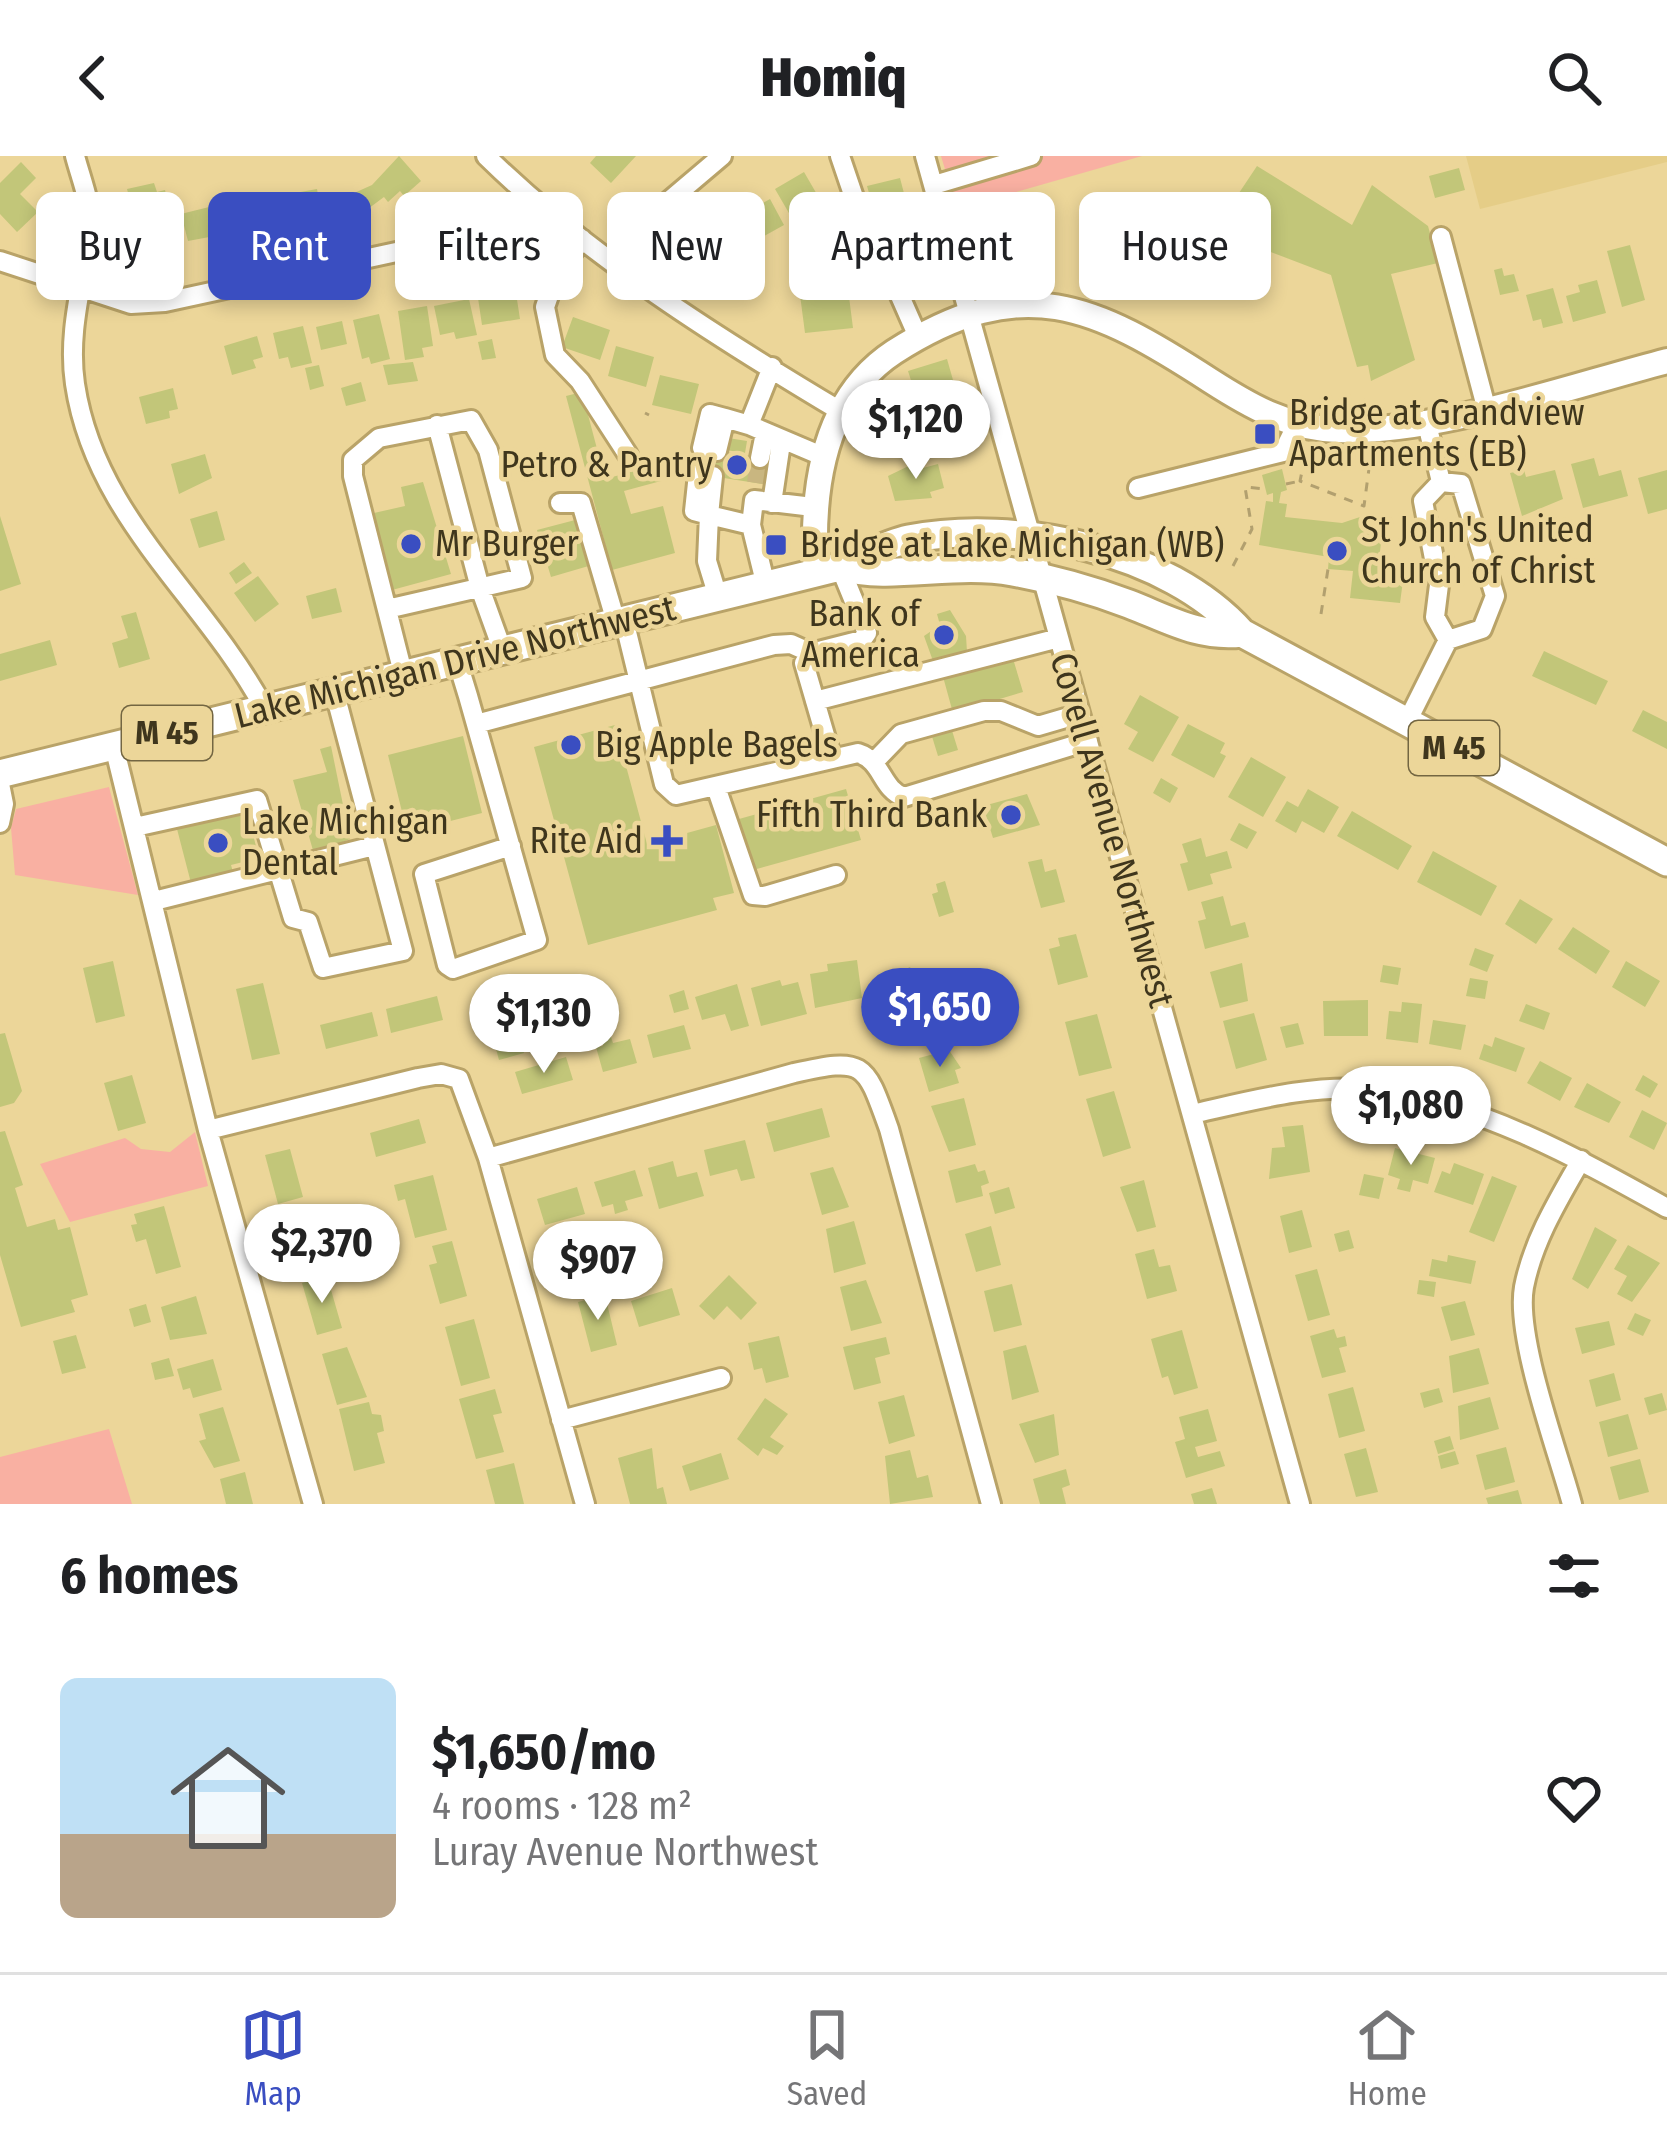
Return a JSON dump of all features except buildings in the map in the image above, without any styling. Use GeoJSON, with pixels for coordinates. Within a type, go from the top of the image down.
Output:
{"type":"FeatureCollection","features":[{"type":"Feature","properties":{"kind":"highway","name":"Lake Michigan Drive Northwest"},"geometry":{"type":"LineString","coordinates":[[0,774],[828,570],[907,539],[1031,538],[1065,540],[1166,576],[1207,598],[1242,633],[1667,862]]}},
{"type":"Feature","properties":{"kind":"highway","name":"Lake Michigan Drive Northwest"},"geometry":{"type":"LineString","coordinates":[[828,570],[879,574],[954,566],[1042,579],[1128,604],[1185,628],[1215,636],[1242,633]]}},
{"type":"Feature","properties":{"kind":"main road"},"geometry":{"type":"LineString","coordinates":[[828,570],[813,507],[822,456],[842,412],[885,358],[969,313],[1024,302],[1090,312],[1166,352],[1256,410],[1297,424],[1336,430],[1426,420],[1667,361]]}},
{"type":"Feature","properties":{"kind":"street"},"geometry":{"type":"LineString","coordinates":[[75,156],[82,192]]}},
{"type":"Feature","properties":{"kind":"street"},"geometry":{"type":"LineString","coordinates":[[184,298],[446,243],[500,219],[522,191],[486,156]]}},
{"type":"Feature","properties":{"kind":"street"},"geometry":{"type":"LineString","coordinates":[[680,192],[722,156]]}},
{"type":"Feature","properties":{"kind":"street"},"geometry":{"type":"LineString","coordinates":[[840,156],[877,265],[893,280],[918,337]]}},
{"type":"Feature","properties":{"kind":"street","name":"Covell Avenue Northwest"},"geometry":{"type":"LineString","coordinates":[[926,156],[1300,1504]]}},
{"type":"Feature","properties":{"kind":"street"},"geometry":{"type":"LineString","coordinates":[[934,185],[1031,156]]}},
{"type":"Feature","properties":{"kind":"street"},"geometry":{"type":"LineString","coordinates":[[1441,237],[1486,407]]}},
{"type":"Feature","properties":{"kind":"street"},"geometry":{"type":"LineString","coordinates":[[0,262],[36,274]]}},
{"type":"Feature","properties":{"kind":"street"},"geometry":{"type":"LineString","coordinates":[[77,300],[74,383],[89,446],[117,504],[245,671],[264,708]]}},
{"type":"Feature","properties":{"kind":"street"},"geometry":{"type":"LineString","coordinates":[[118,300],[131,304],[175,300]]}},
{"type":"Feature","properties":{"kind":"street"},"geometry":{"type":"LineString","coordinates":[[547,300],[555,355],[580,382],[628,455]]}},
{"type":"Feature","properties":{"kind":"street"},"geometry":{"type":"LineString","coordinates":[[667,300],[842,412]]}},
{"type":"Feature","properties":{"kind":"street"},"geometry":{"type":"LineString","coordinates":[[766,586],[751,525],[761,495],[772,367]]}},
{"type":"Feature","properties":{"kind":"street"},"geometry":{"type":"LineString","coordinates":[[710,450],[725,418],[822,456]]}},
{"type":"Feature","properties":{"kind":"street"},"geometry":{"type":"LineString","coordinates":[[387,609],[522,578],[480,430],[471,420],[379,438],[352,460],[387,609],[404,673]]}},
{"type":"Feature","properties":{"kind":"street"},"geometry":{"type":"LineString","coordinates":[[1426,420],[1442,482]]}},
{"type":"Feature","properties":{"kind":"street"},"geometry":{"type":"LineString","coordinates":[[1138,488],[1283,452],[1297,424]]}},
{"type":"Feature","properties":{"kind":"street"},"geometry":{"type":"LineString","coordinates":[[437,425],[480,588],[502,649]]}},
{"type":"Feature","properties":{"kind":"street"},"geometry":{"type":"LineString","coordinates":[[760,458],[765,434]]}},
{"type":"Feature","properties":{"kind":"street"},"geometry":{"type":"LineString","coordinates":[[705,475],[710,515],[707,561],[718,597]]}},
{"type":"Feature","properties":{"kind":"street"},"geometry":{"type":"LineString","coordinates":[[1442,482],[1423,501],[1439,585],[1435,617],[1448,640]]}},
{"type":"Feature","properties":{"kind":"street"},"geometry":{"type":"LineString","coordinates":[[1407,722],[1448,640],[1482,629],[1495,596],[1461,484],[1442,482]]}},
{"type":"Feature","properties":{"kind":"street"},"geometry":{"type":"LineString","coordinates":[[761,495],[813,507]]}},
{"type":"Feature","properties":{"kind":"street"},"geometry":{"type":"LineString","coordinates":[[560,503],[580,503],[640,678],[664,784],[676,795],[858,753],[874,762],[890,790],[904,797],[1088,741]]}},
{"type":"Feature","properties":{"kind":"street"},"geometry":{"type":"LineString","coordinates":[[710,515],[751,525]]}},
{"type":"Feature","properties":{"kind":"street"},"geometry":{"type":"LineString","coordinates":[[476,724],[774,645],[791,644],[811,653],[862,640],[867,633],[828,570]]}},
{"type":"Feature","properties":{"kind":"street"},"geometry":{"type":"LineString","coordinates":[[815,701],[1059,638]]}},
{"type":"Feature","properties":{"kind":"street"},"geometry":{"type":"LineString","coordinates":[[811,653],[804,663],[832,758]]}},
{"type":"Feature","properties":{"kind":"street"},"geometry":{"type":"LineString","coordinates":[[457,660],[511,846],[537,940],[453,969],[424,874],[511,846]]}},
{"type":"Feature","properties":{"kind":"street"},"geometry":{"type":"LineString","coordinates":[[135,826],[256,800],[292,918],[308,922],[323,968],[329,971],[403,951],[334,691]]}},
{"type":"Feature","properties":{"kind":"street"},"geometry":{"type":"LineString","coordinates":[[874,762],[901,734],[983,711],[1038,726],[1079,714]]}},
{"type":"Feature","properties":{"kind":"street"},"geometry":{"type":"LineString","coordinates":[[114,746],[208,1130],[313,1504]]}},
{"type":"Feature","properties":{"kind":"street"},"geometry":{"type":"LineString","coordinates":[[0,784],[0,823]]}},
{"type":"Feature","properties":{"kind":"street"},"geometry":{"type":"LineString","coordinates":[[716,788],[753,895],[765,896],[836,874]]}},
{"type":"Feature","properties":{"kind":"street"},"geometry":{"type":"LineString","coordinates":[[154,902],[374,846]]}},
{"type":"Feature","properties":{"kind":"street"},"geometry":{"type":"LineString","coordinates":[[400,932],[436,922]]}},
{"type":"Feature","properties":{"kind":"street"},"geometry":{"type":"LineString","coordinates":[[488,1158],[794,1073],[844,1061],[859,1065],[871,1080],[889,1129],[991,1504]]}},
{"type":"Feature","properties":{"kind":"street"},"geometry":{"type":"LineString","coordinates":[[208,1130],[441,1074],[459,1079],[488,1158],[585,1504]]}},
{"type":"Feature","properties":{"kind":"street"},"geometry":{"type":"LineString","coordinates":[[1192,1114],[1264,1098],[1372,1090],[1488,1120],[1581,1160],[1667,1208]]}},
{"type":"Feature","properties":{"kind":"street"},"geometry":{"type":"LineString","coordinates":[[1573,1504],[1527,1338],[1523,1292],[1535,1249],[1581,1160]]}},
{"type":"Feature","properties":{"kind":"street"},"geometry":{"type":"LineString","coordinates":[[561,1420],[721,1378]]}},
{"type":"Feature","properties":{"kind":"path"},"geometry":{"type":"LineString","coordinates":[[1300,482],[1305,457]]}},
{"type":"Feature","properties":{"kind":"path"},"geometry":{"type":"LineString","coordinates":[[1286,484],[1300,482],[1364,506],[1370,461]]}},
{"type":"Feature","properties":{"kind":"path"},"geometry":{"type":"LineString","coordinates":[[1234,566],[1252,529],[1245,487],[1265,489]]}},
{"type":"Feature","properties":{"kind":"path"},"geometry":{"type":"LineString","coordinates":[[1321,614],[1328,568]]}},
{"type":"Feature","properties":{"kind":"shaded area"},"geometry":{"type":"Polygon","coordinates":[[[941,156],[1142,156],[1016,192],[952,192],[941,156]]]}},
{"type":"Feature","properties":{"kind":"shaded area"},"geometry":{"type":"Polygon","coordinates":[[[1466,156],[1667,156],[1667,162],[1480,209],[1466,156]]]}},
{"type":"Feature","properties":{"kind":"shaded area"},"geometry":{"type":"Polygon","coordinates":[[[109,787],[138,895],[15,875],[11,828],[16,809],[109,787]]]}},
{"type":"Feature","properties":{"kind":"shaded area"},"geometry":{"type":"Polygon","coordinates":[[[195,1132],[208,1186],[70,1222],[40,1164],[125,1138],[141,1149],[170,1152],[195,1132]]]}},
{"type":"Feature","properties":{"kind":"shaded area"},"geometry":{"type":"Polygon","coordinates":[[[109,1429],[132,1504],[0,1504],[0,1457],[109,1429]]]}},
{"type":"Feature","properties":{"kind":"tunnel"},"geometry":{"type":"LineString","coordinates":[[756,483],[760,458]]}},
{"type":"Feature","properties":{"kind":"place","name":"Bridge at Grandview Apartments (EB)"},"geometry":{"type":"Point","coordinates":[1265,434]}},
{"type":"Feature","properties":{"kind":"place","name":"Petro & Pantry"},"geometry":{"type":"Point","coordinates":[737,465]}},
{"type":"Feature","properties":{"kind":"place","name":"Mr Burger"},"geometry":{"type":"Point","coordinates":[411,544]}},
{"type":"Feature","properties":{"kind":"place","name":"Bridge at Lake Michigan (WB)"},"geometry":{"type":"Point","coordinates":[776,545]}},
{"type":"Feature","properties":{"kind":"place","name":"St John's United Church of Christ"},"geometry":{"type":"Point","coordinates":[1337,551]}},
{"type":"Feature","properties":{"kind":"place","name":"Bank of America"},"geometry":{"type":"Point","coordinates":[944,635]}},
{"type":"Feature","properties":{"kind":"place","name":"Big Apple Bagels"},"geometry":{"type":"Point","coordinates":[571,745]}},
{"type":"Feature","properties":{"kind":"place","name":"Fifth Third Bank"},"geometry":{"type":"Point","coordinates":[1011,815]}},
{"type":"Feature","properties":{"kind":"place","name":"Rite Aid"},"geometry":{"type":"Point","coordinates":[667,841]}},
{"type":"Feature","properties":{"kind":"place","name":"Lake Michigan Dental"},"geometry":{"type":"Point","coordinates":[218,843]}}]}
